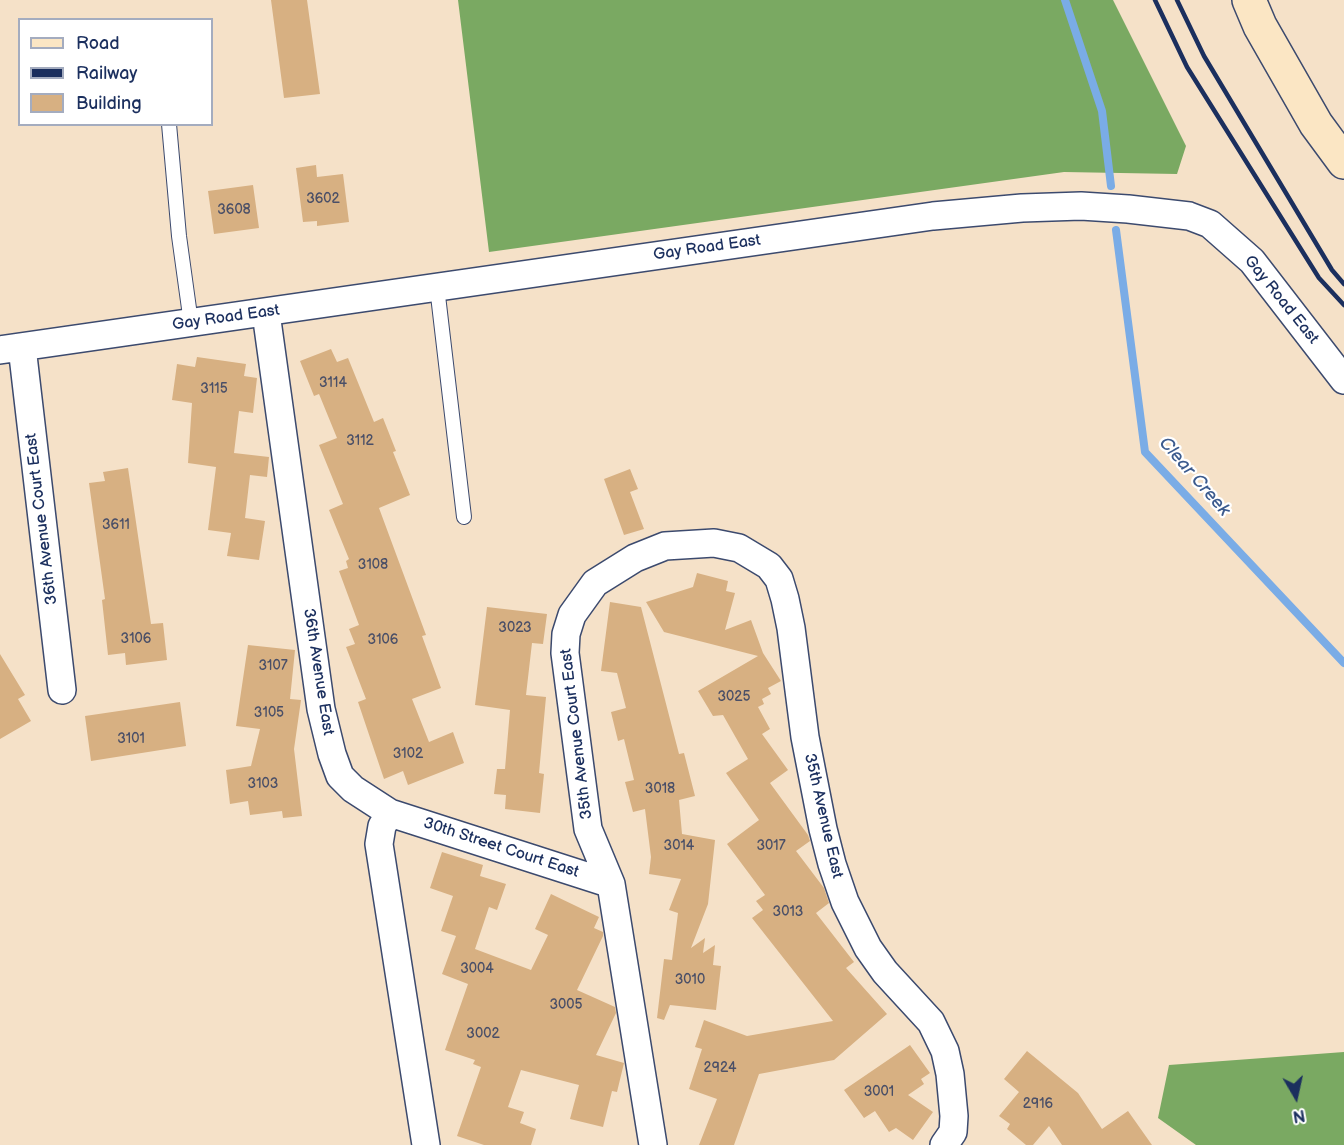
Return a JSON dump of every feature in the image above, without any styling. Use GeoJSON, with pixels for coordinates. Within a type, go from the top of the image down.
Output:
{"type":"FeatureCollection","features":[{"type":"Feature","properties":{"kind":"main road"},"geometry":{"type":"LineString","coordinates":[[1249,0],[1260,26],[1317,124],[1344,162]]}},
{"type":"Feature","properties":{"kind":"street","name":"Gay Road East"},"geometry":{"type":"LineString","coordinates":[[11,349],[933,216],[1022,208],[1081,206],[1189,216],[1210,224],[1252,261],[1344,380]]}},
{"type":"Feature","properties":{"kind":"street","name":"36th Avenue East"},"geometry":{"type":"LineString","coordinates":[[266,313],[321,708],[329,743],[340,776],[353,789],[390,813]]}},
{"type":"Feature","properties":{"kind":"street","name":"36th Avenue Court East"},"geometry":{"type":"LineString","coordinates":[[11,349],[62,690]]}},
{"type":"Feature","properties":{"kind":"street","name":"35th Avenue East"},"geometry":{"type":"LineString","coordinates":[[665,546],[714,543],[739,548],[769,566],[779,579],[791,628],[805,737],[832,864],[845,902],[868,948],[885,972],[931,1022],[945,1051],[954,1116],[953,1132],[944,1145]]}},
{"type":"Feature","properties":{"kind":"street","name":"35th Avenue Court East"},"geometry":{"type":"LineString","coordinates":[[653,1145],[611,884],[588,829],[565,652],[566,634],[572,615],[595,583],[634,558],[665,546]]}},
{"type":"Feature","properties":{"kind":"street","name":"30th Street Court East"},"geometry":{"type":"LineString","coordinates":[[390,813],[611,884]]}},
{"type":"Feature","properties":{"kind":"street"},"geometry":{"type":"LineString","coordinates":[[390,813],[382,826],[379,844],[426,1145]]}},
{"type":"Feature","properties":{"kind":"lane"},"geometry":{"type":"LineString","coordinates":[[169,126],[179,236],[191,323]]}},
{"type":"Feature","properties":{"kind":"lane"},"geometry":{"type":"LineString","coordinates":[[437,287],[464,517]]}},
{"type":"Feature","properties":{"kind":"green space"},"geometry":{"type":"Polygon","coordinates":[[[458,0],[1113,0],[1186,146],[1177,174],[1064,172],[489,252],[458,0]]]}},
{"type":"Feature","properties":{"kind":"green space"},"geometry":{"type":"Polygon","coordinates":[[[1344,1052],[1344,1145],[1196,1145],[1158,1118],[1169,1065],[1344,1052]]]}},
{"type":"Feature","properties":{"kind":"building"},"geometry":{"type":"Polygon","coordinates":[[[271,0],[307,0],[320,94],[284,98],[271,0]]]}},
{"type":"Feature","properties":{"kind":"building"},"geometry":{"type":"Polygon","coordinates":[[[316,165],[317,177],[343,174],[349,222],[317,226],[317,221],[303,222],[296,168],[316,165]]]}},
{"type":"Feature","properties":{"kind":"building"},"geometry":{"type":"Polygon","coordinates":[[[253,185],[259,228],[214,234],[208,191],[253,185]]]}},
{"type":"Feature","properties":{"kind":"building"},"geometry":{"type":"Polygon","coordinates":[[[331,349],[337,362],[348,358],[374,422],[383,418],[396,451],[393,452],[410,495],[379,508],[426,635],[422,636],[441,688],[412,699],[429,742],[453,732],[464,763],[408,785],[403,771],[384,779],[358,702],[366,699],[346,647],[355,644],[349,629],[359,625],[339,571],[348,568],[346,561],[349,559],[329,510],[343,504],[319,445],[337,438],[319,394],[314,396],[300,361],[331,349]]]}},
{"type":"Feature","properties":{"kind":"building"},"geometry":{"type":"Polygon","coordinates":[[[197,357],[246,364],[244,376],[257,378],[253,413],[239,411],[234,453],[269,457],[267,477],[250,475],[245,518],[265,521],[259,560],[227,556],[231,533],[208,530],[216,467],[188,463],[192,403],[172,400],[177,364],[195,367],[197,357]]]}},
{"type":"Feature","properties":{"kind":"building"},"geometry":{"type":"Polygon","coordinates":[[[128,468],[151,624],[163,623],[167,660],[126,665],[125,653],[108,655],[102,600],[105,599],[89,483],[105,481],[103,472],[128,468]]]}},
{"type":"Feature","properties":{"kind":"building"},"geometry":{"type":"Polygon","coordinates":[[[630,469],[638,489],[630,492],[644,529],[624,535],[604,479],[630,469]]]}},
{"type":"Feature","properties":{"kind":"building"},"geometry":{"type":"Polygon","coordinates":[[[697,573],[728,581],[726,591],[735,593],[725,630],[751,620],[763,653],[781,681],[768,688],[771,694],[762,699],[764,704],[758,707],[770,729],[762,734],[788,770],[770,783],[808,835],[810,841],[796,851],[824,888],[829,903],[816,913],[854,962],[846,968],[887,1014],[834,1060],[759,1074],[734,1145],[699,1145],[717,1099],[689,1089],[702,1049],[695,1047],[704,1020],[747,1036],[833,1021],[752,918],[763,910],[756,901],[765,895],[727,844],[759,820],[726,773],[748,759],[723,715],[713,716],[698,691],[758,656],[664,632],[646,602],[693,587],[697,573]]]}},
{"type":"Feature","properties":{"kind":"building"},"geometry":{"type":"Polygon","coordinates":[[[610,602],[641,607],[679,754],[684,753],[695,796],[679,800],[682,834],[715,840],[708,904],[691,948],[705,938],[703,953],[715,945],[713,965],[721,966],[716,1010],[670,1005],[664,1020],[657,1018],[664,959],[672,960],[678,913],[669,910],[681,879],[649,874],[651,857],[645,809],[633,812],[625,782],[634,780],[624,739],[618,741],[611,712],[626,708],[617,673],[601,671],[610,602]]]}},
{"type":"Feature","properties":{"kind":"building"},"geometry":{"type":"Polygon","coordinates":[[[487,607],[547,614],[543,644],[532,643],[526,695],[546,697],[539,773],[544,774],[540,813],[505,809],[506,795],[494,794],[497,769],[505,769],[510,710],[475,705],[487,607]]]}},
{"type":"Feature","properties":{"kind":"building"},"geometry":{"type":"Polygon","coordinates":[[[248,645],[295,650],[290,699],[301,700],[294,749],[302,816],[283,818],[282,811],[250,815],[248,801],[230,804],[226,770],[251,766],[260,729],[236,726],[248,645]]]}},
{"type":"Feature","properties":{"kind":"building"},"geometry":{"type":"Polygon","coordinates":[[[0,654],[25,695],[18,699],[31,721],[0,739],[0,654]]]}},
{"type":"Feature","properties":{"kind":"building"},"geometry":{"type":"Polygon","coordinates":[[[180,702],[186,746],[91,761],[85,716],[180,702]]]}},
{"type":"Feature","properties":{"kind":"building"},"geometry":{"type":"Polygon","coordinates":[[[442,852],[483,865],[480,876],[506,884],[497,910],[489,907],[475,949],[531,970],[548,935],[535,929],[551,894],[599,917],[594,928],[603,932],[603,936],[577,990],[615,1007],[616,1013],[596,1055],[624,1063],[617,1092],[612,1091],[603,1127],[570,1119],[579,1085],[521,1070],[508,1107],[524,1112],[520,1123],[536,1129],[531,1145],[484,1145],[457,1136],[481,1067],[473,1064],[475,1060],[445,1050],[468,984],[442,974],[456,936],[441,931],[453,896],[430,888],[442,852]]]}},
{"type":"Feature","properties":{"kind":"building"},"geometry":{"type":"Polygon","coordinates":[[[910,1045],[930,1073],[921,1079],[924,1084],[908,1095],[933,1112],[913,1140],[896,1128],[889,1132],[875,1111],[864,1118],[844,1090],[910,1045]]]}},
{"type":"Feature","properties":{"kind":"building"},"geometry":{"type":"Polygon","coordinates":[[[1027,1051],[1078,1093],[1102,1129],[1128,1111],[1152,1145],[1062,1145],[1049,1126],[1033,1145],[1026,1145],[1007,1129],[1010,1124],[999,1116],[1019,1092],[1004,1079],[1027,1051]]]}},
{"type":"Feature","properties":{"kind":"waterway","name":"Clear Creek"},"geometry":{"type":"LineString","coordinates":[[1065,0],[1102,111],[1111,186]]}},
{"type":"Feature","properties":{"kind":"waterway","name":"Clear Creek"},"geometry":{"type":"LineString","coordinates":[[1116,230],[1145,452],[1344,663]]}},
{"type":"Feature","properties":{"kind":"railway"},"geometry":{"type":"LineString","coordinates":[[1155,0],[1187,67],[1319,278],[1344,305]]}},
{"type":"Feature","properties":{"kind":"railway"},"geometry":{"type":"LineString","coordinates":[[1177,0],[1204,56],[1332,270],[1344,284]]}}]}
